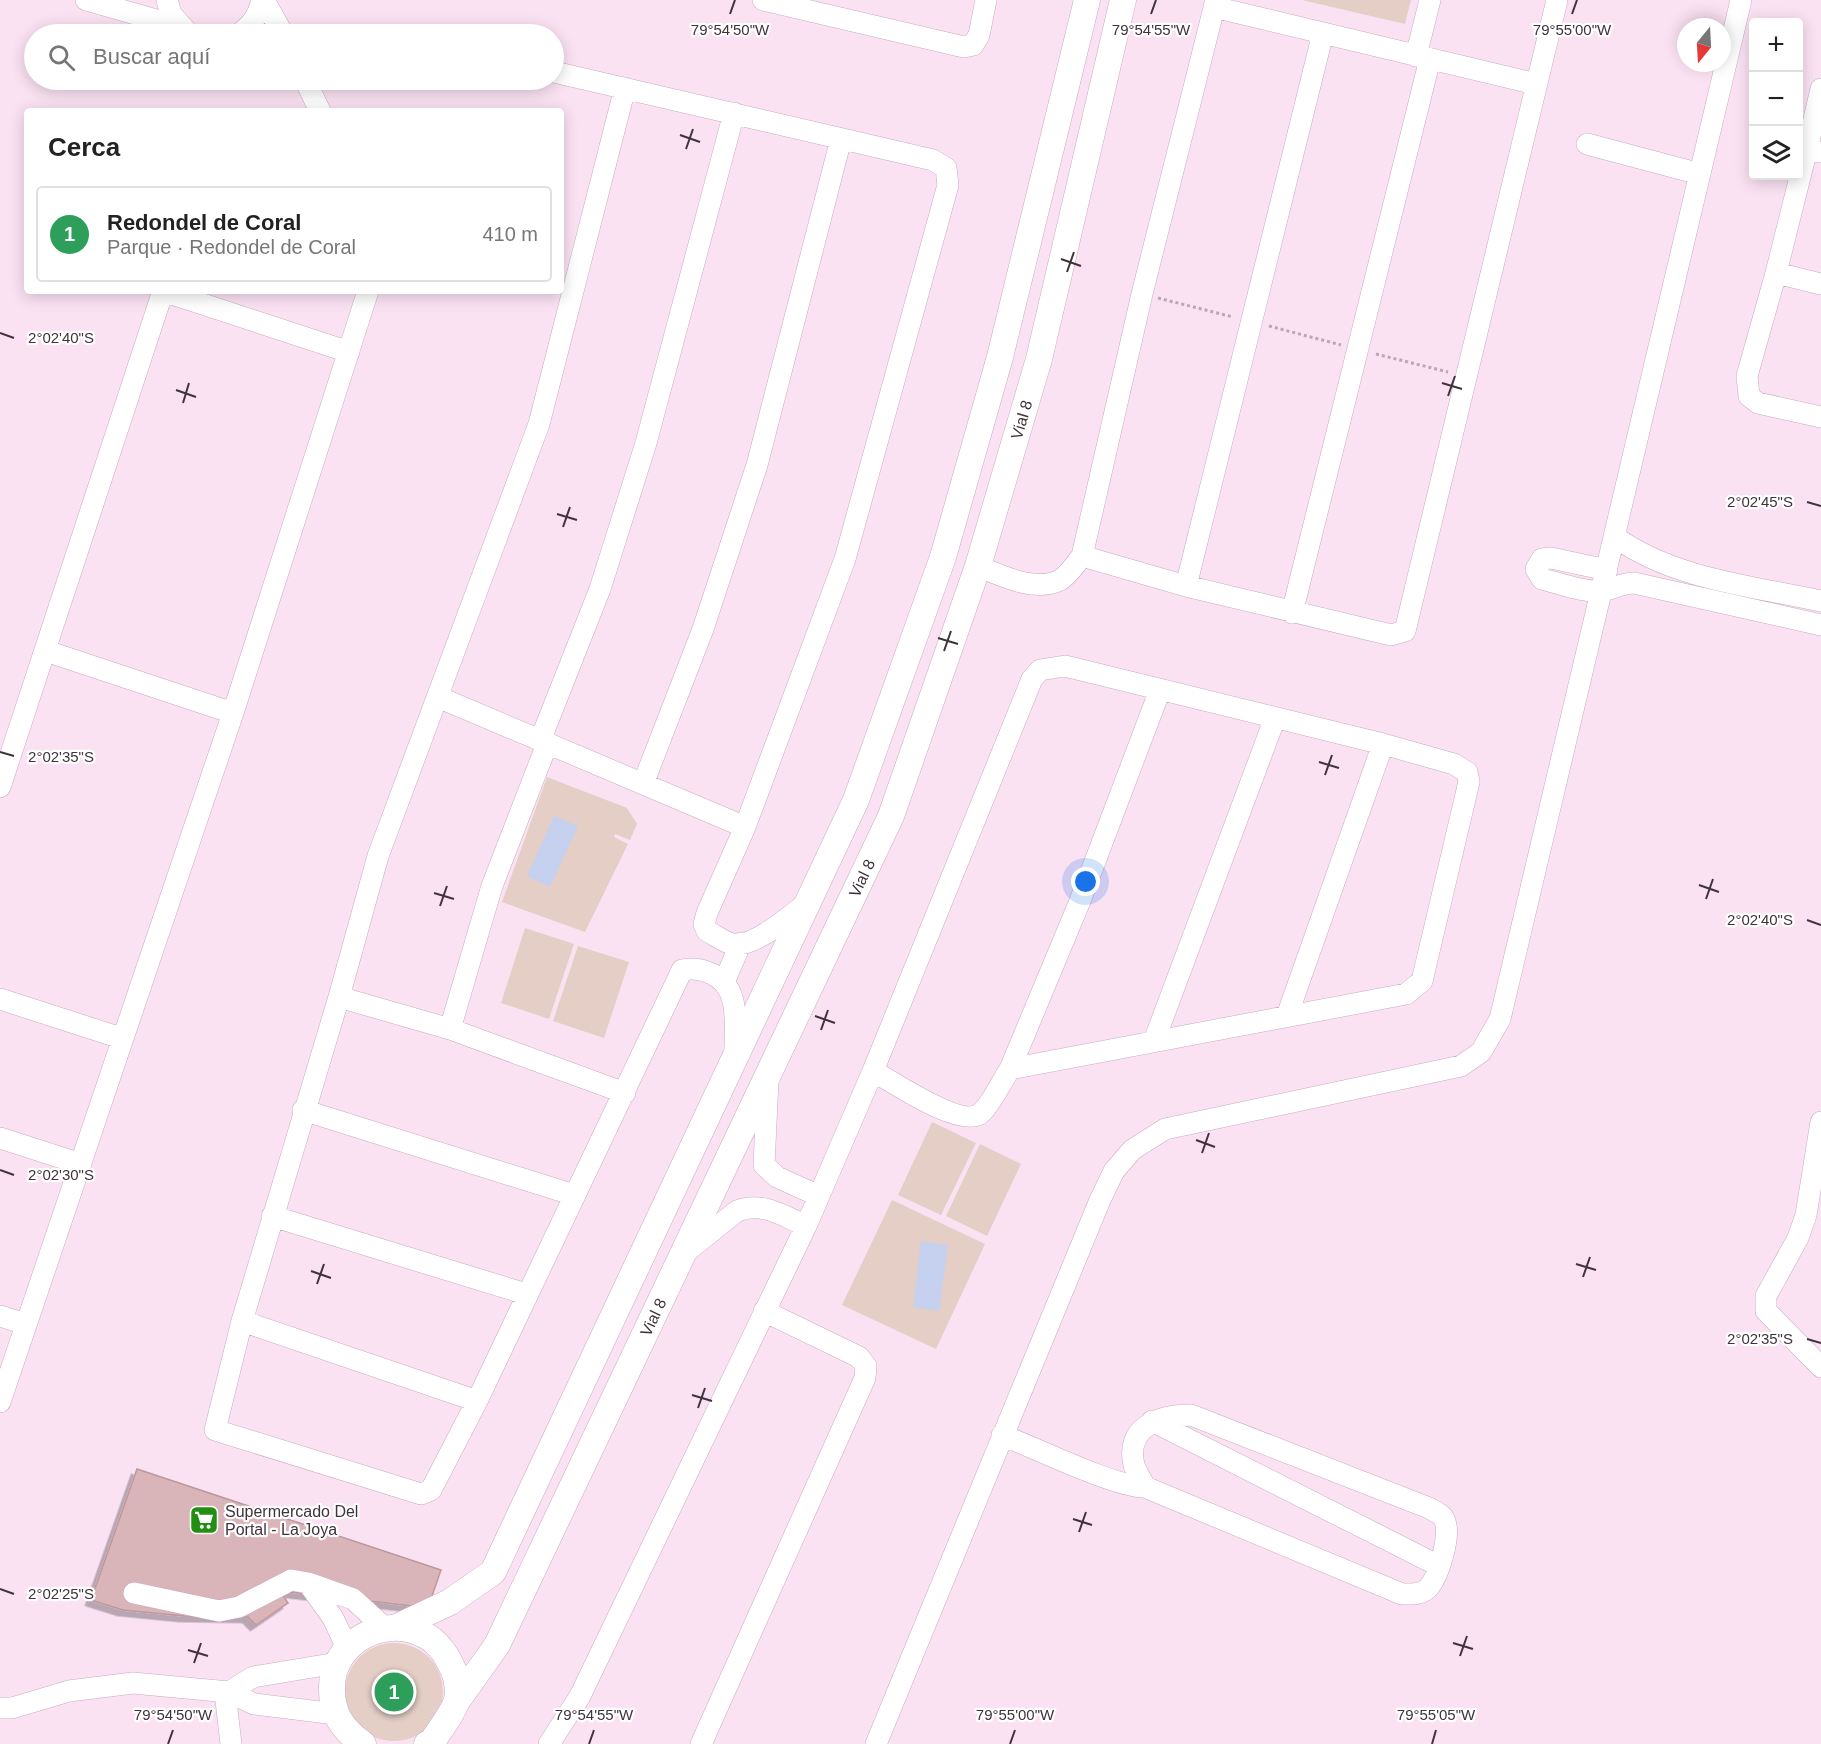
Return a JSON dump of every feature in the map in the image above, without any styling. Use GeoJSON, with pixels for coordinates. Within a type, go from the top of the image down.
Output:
{"type":"FeatureCollection","features":[{"type":"Feature","properties":{"kind":"main road"},"geometry":{"type":"LineString","coordinates":[[363,1744],[336,1726],[332,1680],[342,1656],[360,1637],[391,1628],[450,1602],[493,1572],[856,800],[943,557],[1000,357],[1087,0]]}},
{"type":"Feature","properties":{"kind":"main road","name":"Vial 8"},"geometry":{"type":"LineString","coordinates":[[430,1743],[497,1645],[768,1080],[891,816],[978,566],[1039,359],[1123,0]]}},
{"type":"Feature","properties":{"kind":"main road"},"geometry":{"type":"LineString","coordinates":[[391,1628],[423,1634],[444,1650],[456,1674],[457,1701]]}},
{"type":"Feature","properties":{"kind":"street"},"geometry":{"type":"LineString","coordinates":[[86,0],[163,24]]}},
{"type":"Feature","properties":{"kind":"street"},"geometry":{"type":"LineString","coordinates":[[167,0],[171,14],[180,24]]}},
{"type":"Feature","properties":{"kind":"street"},"geometry":{"type":"LineString","coordinates":[[251,24],[259,13],[263,0]]}},
{"type":"Feature","properties":{"kind":"street"},"geometry":{"type":"LineString","coordinates":[[263,0],[277,24]]}},
{"type":"Feature","properties":{"kind":"street"},"geometry":{"type":"LineString","coordinates":[[763,0],[964,47],[973,45],[979,35],[986,0]]}},
{"type":"Feature","properties":{"kind":"street"},"geometry":{"type":"LineString","coordinates":[[1292,613],[1359,350],[1423,57],[1430,0]]}},
{"type":"Feature","properties":{"kind":"street"},"geometry":{"type":"LineString","coordinates":[[1082,556],[1292,613],[1391,635],[1405,631],[1557,0]]}},
{"type":"Feature","properties":{"kind":"street"},"geometry":{"type":"LineString","coordinates":[[876,1744],[1100,1200],[1114,1172],[1132,1150],[1165,1129],[1461,1066],[1481,1052],[1491,1038],[1500,1019],[1741,0]]}},
{"type":"Feature","properties":{"kind":"street"},"geometry":{"type":"LineString","coordinates":[[978,566],[1030,583],[1046,584],[1060,580],[1082,556],[1142,294],[1215,3],[1323,33],[1536,84]]}},
{"type":"Feature","properties":{"kind":"street"},"geometry":{"type":"LineString","coordinates":[[1186,586],[1323,33]]}},
{"type":"Feature","properties":{"kind":"street"},"geometry":{"type":"LineString","coordinates":[[564,74],[933,160],[946,168],[948,185],[845,559],[745,827],[704,924],[707,931],[732,944],[741,943],[765,933],[809,900]]}},
{"type":"Feature","properties":{"kind":"street"},"geometry":{"type":"LineString","coordinates":[[625,88],[539,424],[378,856],[339,997],[272,1216],[214,1427],[218,1432],[421,1494],[431,1490],[477,1401],[682,970],[692,968],[703,970],[724,982],[731,991],[735,1061]]}},
{"type":"Feature","properties":{"kind":"street"},"geometry":{"type":"LineString","coordinates":[[1821,89],[1814,151],[1747,376],[1749,396],[1758,403],[1821,417]]}},
{"type":"Feature","properties":{"kind":"street"},"geometry":{"type":"LineString","coordinates":[[310,90],[319,108]]}},
{"type":"Feature","properties":{"kind":"street"},"geometry":{"type":"LineString","coordinates":[[450,1029],[492,886],[600,589],[646,442],[734,112]]}},
{"type":"Feature","properties":{"kind":"street"},"geometry":{"type":"LineString","coordinates":[[643,784],[703,629],[757,465],[841,139]]}},
{"type":"Feature","properties":{"kind":"street"},"geometry":{"type":"LineString","coordinates":[[1587,144],[1700,174]]}},
{"type":"Feature","properties":{"kind":"street"},"geometry":{"type":"LineString","coordinates":[[1776,273],[1821,285]]}},
{"type":"Feature","properties":{"kind":"street"},"geometry":{"type":"LineString","coordinates":[[0,787],[162,294]]}},
{"type":"Feature","properties":{"kind":"street"},"geometry":{"type":"LineString","coordinates":[[172,294],[349,352]]}},
{"type":"Feature","properties":{"kind":"street"},"geometry":{"type":"LineString","coordinates":[[0,1402],[81,1164],[120,1038],[232,713],[367,294]]}},
{"type":"Feature","properties":{"kind":"street"},"geometry":{"type":"LineString","coordinates":[[1604,581],[1634,583],[1813,624],[1816,600],[1677,568],[1635,552],[1615,537]]}},
{"type":"Feature","properties":{"kind":"street"},"geometry":{"type":"LineString","coordinates":[[1671,591],[1677,568]]}},
{"type":"Feature","properties":{"kind":"street"},"geometry":{"type":"LineString","coordinates":[[46,651],[232,713]]}},
{"type":"Feature","properties":{"kind":"street"},"geometry":{"type":"LineString","coordinates":[[549,1744],[575,1706],[806,1226],[873,1071],[1032,679],[1040,670],[1065,666],[1383,744],[1454,764],[1467,772],[1469,782],[1422,981],[1406,994],[1010,1069]]}},
{"type":"Feature","properties":{"kind":"street"},"geometry":{"type":"LineString","coordinates":[[873,1071],[952,1115],[972,1118],[981,1114],[1010,1069],[1080,901],[1160,690]]}},
{"type":"Feature","properties":{"kind":"street"},"geometry":{"type":"LineString","coordinates":[[438,697],[745,827]]}},
{"type":"Feature","properties":{"kind":"street"},"geometry":{"type":"LineString","coordinates":[[1154,1041],[1275,717]]}},
{"type":"Feature","properties":{"kind":"street"},"geometry":{"type":"LineString","coordinates":[[1287,1016],[1383,744]]}},
{"type":"Feature","properties":{"kind":"street"},"geometry":{"type":"LineString","coordinates":[[724,982],[741,943]]}},
{"type":"Feature","properties":{"kind":"street"},"geometry":{"type":"LineString","coordinates":[[339,997],[450,1029],[625,1093]]}},
{"type":"Feature","properties":{"kind":"street"},"geometry":{"type":"LineString","coordinates":[[0,999],[120,1038]]}},
{"type":"Feature","properties":{"kind":"street"},"geometry":{"type":"LineString","coordinates":[[768,1080],[764,1165],[775,1176],[819,1196]]}},
{"type":"Feature","properties":{"kind":"street"},"geometry":{"type":"LineString","coordinates":[[303,1110],[573,1195]]}},
{"type":"Feature","properties":{"kind":"street"},"geometry":{"type":"LineString","coordinates":[[1821,1122],[1806,1215],[1798,1238],[1771,1287],[1765,1303],[1767,1311],[1821,1367]]}},
{"type":"Feature","properties":{"kind":"street"},"geometry":{"type":"LineString","coordinates":[[0,1138],[81,1164]]}},
{"type":"Feature","properties":{"kind":"street"},"geometry":{"type":"LineString","coordinates":[[762,1208],[775,1176]]}},
{"type":"Feature","properties":{"kind":"street"},"geometry":{"type":"LineString","coordinates":[[686,1252],[737,1211],[747,1207],[762,1208],[806,1226]]}},
{"type":"Feature","properties":{"kind":"street"},"geometry":{"type":"LineString","coordinates":[[272,1216],[526,1294]]}},
{"type":"Feature","properties":{"kind":"street"},"geometry":{"type":"LineString","coordinates":[[701,1744],[865,1378],[866,1366],[859,1357],[764,1311]]}},
{"type":"Feature","properties":{"kind":"street"},"geometry":{"type":"LineString","coordinates":[[0,1316],[26,1324]]}},
{"type":"Feature","properties":{"kind":"street"},"geometry":{"type":"LineString","coordinates":[[242,1321],[477,1401]]}},
{"type":"Feature","properties":{"kind":"street"},"geometry":{"type":"LineString","coordinates":[[1002,1435],[1099,1474],[1133,1486],[1145,1487],[1402,1594],[1418,1594],[1429,1588],[1439,1566],[1449,1532],[1444,1517],[1429,1508],[1191,1416],[1177,1415],[1152,1421],[1142,1428],[1135,1443],[1134,1465],[1145,1487]]}},
{"type":"Feature","properties":{"kind":"street"},"geometry":{"type":"LineString","coordinates":[[1152,1421],[1439,1566]]}},
{"type":"Feature","properties":{"kind":"street"},"geometry":{"type":"LineString","coordinates":[[134,1593],[219,1611],[239,1607],[291,1580],[308,1583],[353,1599],[391,1628]]}},
{"type":"Feature","properties":{"kind":"street"},"geometry":{"type":"LineString","coordinates":[[227,1692],[253,1677],[342,1656],[333,1618],[308,1583]]}},
{"type":"Feature","properties":{"kind":"street"},"geometry":{"type":"LineString","coordinates":[[0,1728],[6,1708],[69,1691],[133,1683],[227,1692],[255,1704],[336,1726]]}},
{"type":"Feature","properties":{"kind":"street"},"geometry":{"type":"LineString","coordinates":[[227,1692],[231,1744]]}},
{"type":"Feature","properties":{"kind":"path"},"geometry":{"type":"LineString","coordinates":[[1142,294],[1465,376]]}},
{"type":"Feature","properties":{"kind":"shaded area"},"geometry":{"type":"Polygon","coordinates":[[[1302,0],[1411,0],[1405,24],[1302,0]]]}},
{"type":"Feature","properties":{"kind":"shaded area"},"geometry":{"type":"Polygon","coordinates":[[[547,777],[627,808],[637,824],[630,840],[615,834],[614,837],[628,844],[585,932],[502,902],[547,777]]]}},
{"type":"Feature","properties":{"kind":"shaded area"},"geometry":{"type":"Polygon","coordinates":[[[525,928],[574,944],[549,1019],[501,1003],[525,928]]]}},
{"type":"Feature","properties":{"kind":"shaded area"},"geometry":{"type":"Polygon","coordinates":[[[578,946],[629,962],[604,1038],[553,1021],[578,946]]]}},
{"type":"Feature","properties":{"kind":"shaded area"},"geometry":{"type":"Polygon","coordinates":[[[932,1122],[976,1143],[941,1215],[898,1195],[932,1122]]]}},
{"type":"Feature","properties":{"kind":"shaded area"},"geometry":{"type":"Polygon","coordinates":[[[980,1144],[1021,1164],[987,1236],[946,1216],[980,1144]]]}},
{"type":"Feature","properties":{"kind":"shaded area"},"geometry":{"type":"Polygon","coordinates":[[[892,1200],[985,1244],[936,1349],[842,1305],[892,1200]]]}},
{"type":"Feature","properties":{"kind":"shaded area"},"geometry":{"type":"Polygon","coordinates":[[[394,1643],[413,1647],[429,1657],[439,1673],[443,1692],[439,1711],[429,1727],[413,1737],[394,1741],[375,1737],[359,1727],[349,1711],[345,1692],[349,1673],[359,1657],[375,1647],[394,1643]]]}},
{"type":"Feature","properties":{"kind":"water"},"geometry":{"type":"Polygon","coordinates":[[[554,816],[578,826],[550,887],[527,876],[554,816]]]}},
{"type":"Feature","properties":{"kind":"water"},"geometry":{"type":"Polygon","coordinates":[[[921,1241],[948,1245],[939,1311],[913,1307],[921,1241]]]}},
{"type":"Feature","properties":{"kind":"building","name":"Supermercado Del Portal - La Joya"},"geometry":{"type":"Polygon","coordinates":[[[137,1469],[441,1570],[431,1599],[412,1606],[291,1592],[282,1594],[288,1603],[256,1625],[248,1617],[184,1616],[123,1610],[91,1600],[137,1469]]]}},
{"type":"Feature","properties":{"kind":"place","name":"Supermercado Del Portal - La Joya"},"geometry":{"type":"Point","coordinates":[204,1520]}},
{"type":"Feature","properties":{"kind":"place","name":"Redondel de Coral"},"geometry":{"type":"Point","coordinates":[394,1692]}}]}
